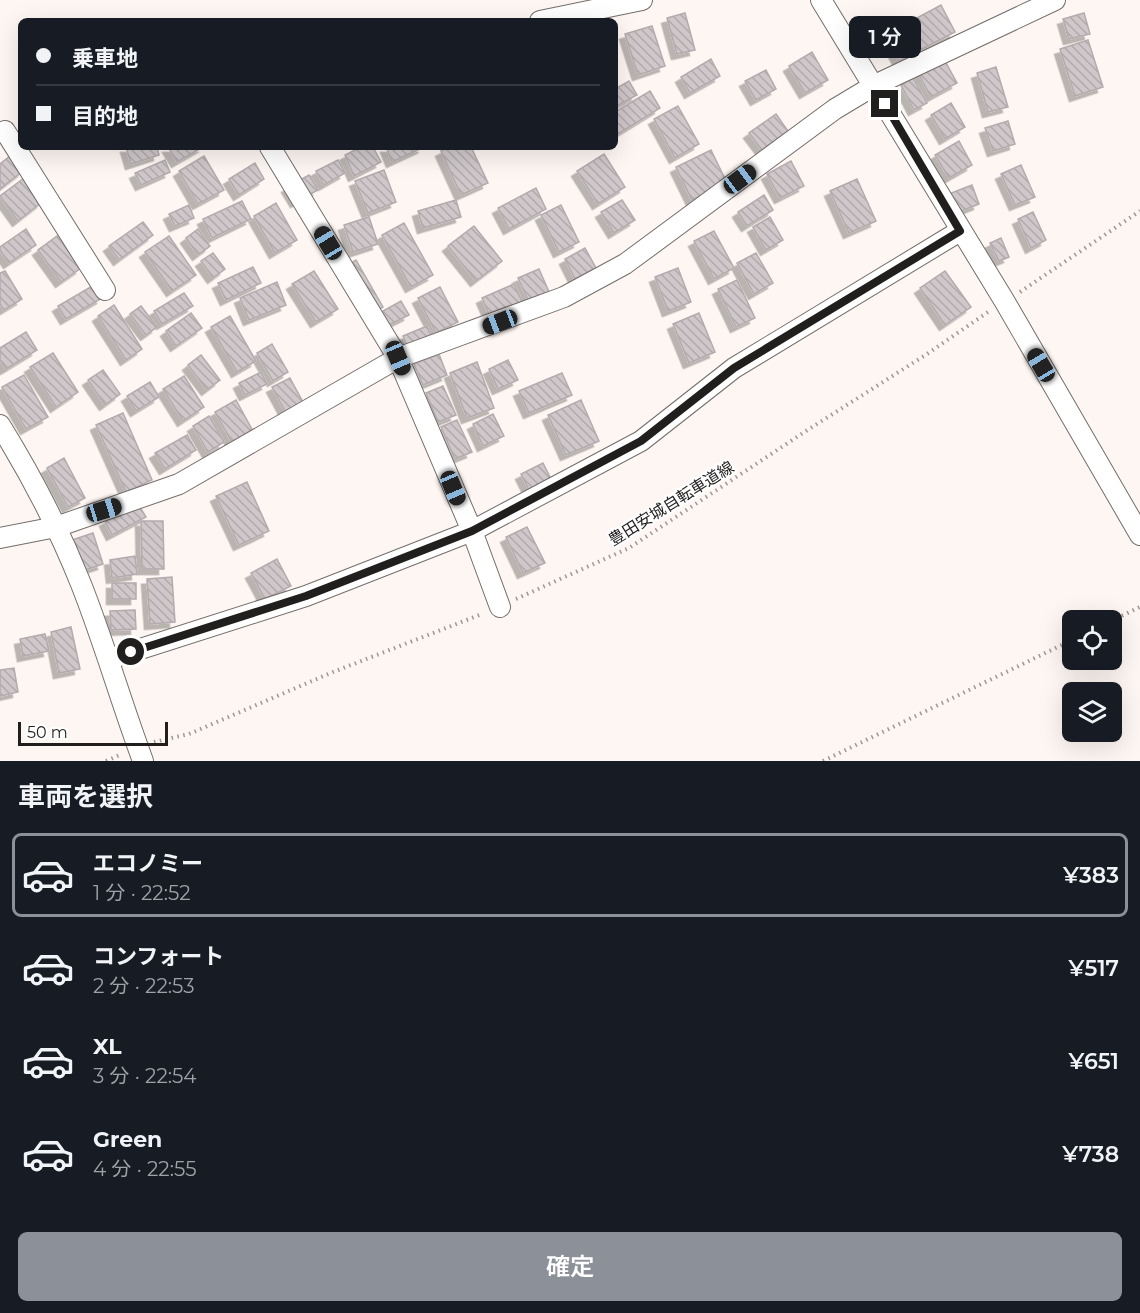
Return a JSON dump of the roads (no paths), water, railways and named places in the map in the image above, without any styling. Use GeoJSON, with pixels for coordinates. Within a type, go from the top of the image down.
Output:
{"type":"FeatureCollection","features":[{"type":"Feature","properties":{"kind":"street"},"geometry":{"type":"LineString","coordinates":[[555,18],[642,0]]}},
{"type":"Feature","properties":{"kind":"street"},"geometry":{"type":"LineString","coordinates":[[821,0],[875,85],[960,231],[1005,302],[1140,534]]}},
{"type":"Feature","properties":{"kind":"street"},"geometry":{"type":"LineString","coordinates":[[0,538],[56,527],[179,484],[398,358],[564,297],[626,264],[835,109],[875,85],[1055,0]]}},
{"type":"Feature","properties":{"kind":"street"},"geometry":{"type":"LineString","coordinates":[[9,131],[18,146]]}},
{"type":"Feature","properties":{"kind":"street"},"geometry":{"type":"LineString","coordinates":[[20,150],[105,290]]}},
{"type":"Feature","properties":{"kind":"street"},"geometry":{"type":"LineString","coordinates":[[272,150],[398,358],[472,531],[500,607]]}},
{"type":"Feature","properties":{"kind":"street"},"geometry":{"type":"LineString","coordinates":[[109,658],[306,596],[472,531],[641,441],[734,368],[960,231]]}},
{"type":"Feature","properties":{"kind":"street"},"geometry":{"type":"LineString","coordinates":[[0,425],[56,527],[81,583],[109,658],[140,754]]}}]}
